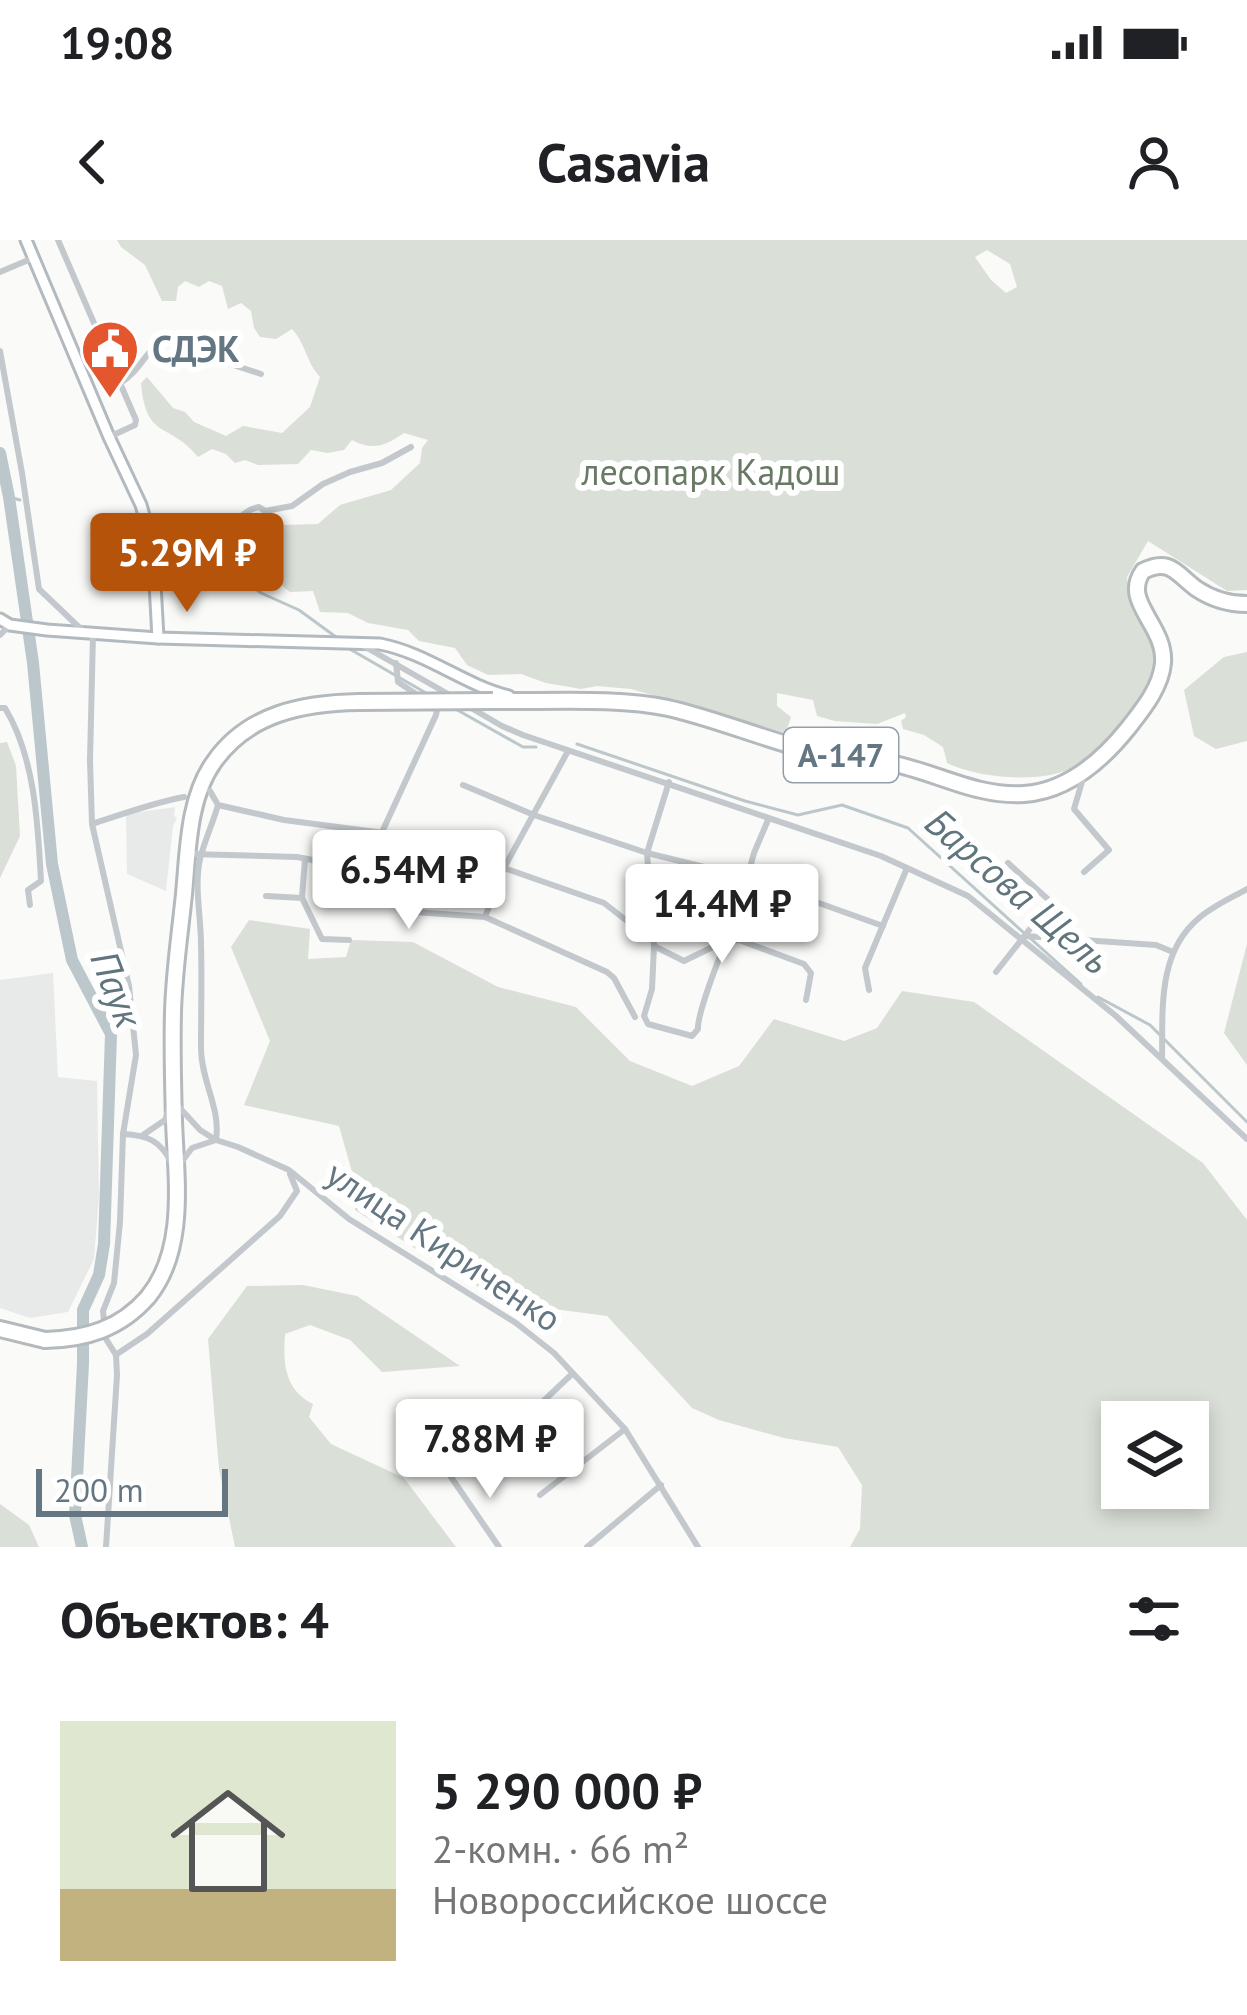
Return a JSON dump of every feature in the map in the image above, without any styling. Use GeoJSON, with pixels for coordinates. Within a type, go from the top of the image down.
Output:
{"type":"FeatureCollection","features":[{"type":"Feature","properties":{"kind":"highway","name":"А-147"},"geometry":{"type":"LineString","coordinates":[[0,1329],[45,1340],[78,1338],[113,1327],[148,1297],[169,1261],[176,1172],[173,1009],[194,854],[193,817],[214,761],[231,742],[266,719],[313,704],[359,702],[493,701],[665,708],[806,750],[906,766],[986,792],[1024,794],[1045,791],[1085,771],[1110,749],[1151,697],[1164,659],[1162,641],[1135,589],[1143,572],[1159,565],[1170,568],[1215,599],[1247,604]]}},
{"type":"Feature","properties":{"kind":"main road"},"geometry":{"type":"LineString","coordinates":[[26,240],[141,505],[152,540],[158,638]]}},
{"type":"Feature","properties":{"kind":"main road"},"geometry":{"type":"LineString","coordinates":[[5,622],[158,638],[353,642],[401,648],[477,685],[535,702]]}},
{"type":"Feature","properties":{"kind":"street"},"geometry":{"type":"LineString","coordinates":[[58,240],[136,420],[135,425],[110,437]]}},
{"type":"Feature","properties":{"kind":"street"},"geometry":{"type":"LineString","coordinates":[[0,272],[33,258]]}},
{"type":"Feature","properties":{"kind":"street"},"geometry":{"type":"LineString","coordinates":[[120,383],[166,337],[177,351],[194,349],[262,374]]}},
{"type":"Feature","properties":{"kind":"street"},"geometry":{"type":"LineString","coordinates":[[0,351],[39,589],[88,631],[92,824],[134,1020],[135,1066],[123,1134],[114,1283],[103,1311],[117,1375],[106,1547]]}},
{"type":"Feature","properties":{"kind":"street"},"geometry":{"type":"LineString","coordinates":[[155,568],[212,567],[237,519],[248,509],[292,506],[323,484],[411,447]]}},
{"type":"Feature","properties":{"kind":"street"},"geometry":{"type":"LineString","coordinates":[[0,635],[5,622]]}},
{"type":"Feature","properties":{"kind":"street"},"geometry":{"type":"LineString","coordinates":[[353,642],[502,726],[881,856],[968,896],[1116,1016],[1247,1138]]}},
{"type":"Feature","properties":{"kind":"street"},"geometry":{"type":"LineString","coordinates":[[365,870],[436,710],[398,682],[395,668]]}},
{"type":"Feature","properties":{"kind":"street"},"geometry":{"type":"LineString","coordinates":[[0,708],[5,708],[23,746],[33,797],[41,881],[28,890],[30,905]]}},
{"type":"Feature","properties":{"kind":"street"},"geometry":{"type":"LineString","coordinates":[[485,917],[504,868],[568,751]]}},
{"type":"Feature","properties":{"kind":"street"},"geometry":{"type":"LineString","coordinates":[[1084,872],[1109,850],[1074,809],[1085,771]]}},
{"type":"Feature","properties":{"kind":"street"},"geometry":{"type":"LineString","coordinates":[[669,782],[647,854],[654,946],[652,989],[644,1016],[647,1024],[692,1036],[724,941]]}},
{"type":"Feature","properties":{"kind":"street"},"geometry":{"type":"LineString","coordinates":[[464,785],[647,854],[749,878],[883,926]]}},
{"type":"Feature","properties":{"kind":"street"},"geometry":{"type":"LineString","coordinates":[[210,790],[218,805],[209,839],[194,854],[201,938],[201,1053],[208,1093],[217,1110],[216,1140]]}},
{"type":"Feature","properties":{"kind":"street"},"geometry":{"type":"LineString","coordinates":[[92,824],[184,796]]}},
{"type":"Feature","properties":{"kind":"street"},"geometry":{"type":"LineString","coordinates":[[218,805],[284,820],[384,833],[604,903],[636,928],[653,930]]}},
{"type":"Feature","properties":{"kind":"street"},"geometry":{"type":"LineString","coordinates":[[654,946],[684,961],[732,933],[754,853],[769,819]]}},
{"type":"Feature","properties":{"kind":"street"},"geometry":{"type":"LineString","coordinates":[[194,854],[305,859],[365,870],[385,879],[415,912],[485,917],[607,972],[635,1017]]}},
{"type":"Feature","properties":{"kind":"street"},"geometry":{"type":"LineString","coordinates":[[305,859],[302,898],[322,939],[349,940]]}},
{"type":"Feature","properties":{"kind":"street"},"geometry":{"type":"LineString","coordinates":[[996,971],[1052,902],[1008,863]]}},
{"type":"Feature","properties":{"kind":"street"},"geometry":{"type":"LineString","coordinates":[[869,990],[866,968],[907,868]]}},
{"type":"Feature","properties":{"kind":"street"},"geometry":{"type":"LineString","coordinates":[[1162,1058],[1163,992],[1173,952],[1196,920],[1247,889]]}},
{"type":"Feature","properties":{"kind":"street"},"geometry":{"type":"LineString","coordinates":[[266,896],[302,898]]}},
{"type":"Feature","properties":{"kind":"street"},"geometry":{"type":"LineString","coordinates":[[1023,938],[1156,946],[1173,952]]}},
{"type":"Feature","properties":{"kind":"street"},"geometry":{"type":"LineString","coordinates":[[724,941],[739,940],[804,964],[811,973],[806,1000]]}},
{"type":"Feature","properties":{"kind":"street"},"geometry":{"type":"LineString","coordinates":[[174,1097],[187,1119],[216,1140]]}},
{"type":"Feature","properties":{"kind":"street"},"geometry":{"type":"LineString","coordinates":[[142,1135],[165,1120],[174,1097]]}},
{"type":"Feature","properties":{"kind":"street"},"geometry":{"type":"LineString","coordinates":[[123,1134],[142,1135],[161,1145],[176,1172]]}},
{"type":"Feature","properties":{"kind":"street"},"geometry":{"type":"LineString","coordinates":[[176,1172],[192,1148],[216,1140]]}},
{"type":"Feature","properties":{"kind":"street","name":"улица Кириченко"},"geometry":{"type":"LineString","coordinates":[[216,1140],[289,1170],[349,1219],[516,1323],[554,1353],[625,1429],[698,1547]]}},
{"type":"Feature","properties":{"kind":"street"},"geometry":{"type":"LineString","coordinates":[[116,1355],[147,1334],[280,1216],[297,1191],[289,1170]]}},
{"type":"Feature","properties":{"kind":"street"},"geometry":{"type":"LineString","coordinates":[[501,1441],[572,1374]]}},
{"type":"Feature","properties":{"kind":"street"},"geometry":{"type":"LineString","coordinates":[[540,1495],[625,1429]]}},
{"type":"Feature","properties":{"kind":"street"},"geometry":{"type":"LineString","coordinates":[[452,1477],[499,1547]]}},
{"type":"Feature","properties":{"kind":"street"},"geometry":{"type":"LineString","coordinates":[[586,1547],[661,1485]]}},
{"type":"Feature","properties":{"kind":"shaded area"},"geometry":{"type":"Polygon","coordinates":[[[175,807],[166,891],[127,874],[126,814],[175,807]]]}},
{"type":"Feature","properties":{"kind":"shaded area"},"geometry":{"type":"Polygon","coordinates":[[[53,973],[58,1077],[97,1081],[99,1196],[94,1259],[68,1312],[30,1318],[0,1308],[0,980],[53,973]]]}},
{"type":"Feature","properties":{"kind":"green space","name":"лесопарк Кадош"},"geometry":{"type":"Polygon","coordinates":[[[117,240],[1247,240],[1247,590],[1227,591],[1148,541],[1127,577],[1129,598],[1149,621],[1160,653],[1145,693],[1125,722],[1085,759],[1068,770],[1039,776],[990,775],[947,763],[943,747],[903,729],[905,713],[877,724],[835,721],[817,716],[813,700],[777,693],[777,706],[791,717],[782,732],[631,689],[581,689],[521,674],[488,675],[467,665],[455,648],[419,641],[408,630],[368,623],[348,613],[320,612],[313,591],[290,592],[248,558],[248,543],[283,525],[318,524],[340,505],[391,490],[420,463],[428,440],[404,433],[379,446],[352,440],[344,450],[311,450],[298,464],[235,463],[212,449],[198,457],[148,414],[141,383],[147,377],[173,408],[226,436],[243,426],[282,433],[310,407],[320,377],[292,329],[276,339],[260,337],[251,311],[241,303],[228,309],[222,286],[209,281],[199,287],[185,281],[178,287],[176,301],[162,301],[145,265],[117,240]],[[987,250],[975,257],[1006,293],[1017,287],[1010,264],[987,250]]]}},
{"type":"Feature","properties":{"kind":"green space"},"geometry":{"type":"Polygon","coordinates":[[[1247,652],[1247,741],[1216,749],[1194,736],[1184,690],[1224,657],[1247,652]]]}},
{"type":"Feature","properties":{"kind":"green space"},"geometry":{"type":"Polygon","coordinates":[[[7,742],[16,766],[20,836],[0,878],[0,743],[7,742]]]}},
{"type":"Feature","properties":{"kind":"green space"},"geometry":{"type":"Polygon","coordinates":[[[249,920],[310,929],[308,959],[346,957],[351,940],[413,942],[498,987],[576,1007],[630,1061],[692,1086],[739,1066],[774,1019],[844,1041],[877,1028],[902,991],[974,1002],[1203,1163],[1247,1220],[1247,1547],[850,1547],[860,1529],[862,1485],[838,1447],[784,1438],[692,1408],[607,1316],[509,1303],[355,1210],[354,1179],[339,1126],[244,1105],[270,1041],[231,947],[249,920]]]}},
{"type":"Feature","properties":{"kind":"green space"},"geometry":{"type":"Polygon","coordinates":[[[1247,944],[1247,1065],[1224,1033],[1247,944]]]}},
{"type":"Feature","properties":{"kind":"green space"},"geometry":{"type":"Polygon","coordinates":[[[303,1285],[357,1296],[460,1366],[382,1372],[350,1340],[310,1325],[285,1334],[287,1374],[296,1391],[313,1404],[309,1417],[331,1444],[404,1478],[456,1547],[235,1547],[219,1469],[208,1339],[247,1286],[303,1285]]]}},
{"type":"Feature","properties":{"kind":"green space"},"geometry":{"type":"Polygon","coordinates":[[[0,1504],[29,1525],[39,1547],[0,1547],[0,1504]]]}},
{"type":"Feature","properties":{"kind":"waterway","name":"Паук"},"geometry":{"type":"LineString","coordinates":[[0,453],[33,663],[52,864],[72,960],[111,1034],[104,1244],[99,1275],[83,1310],[75,1515],[82,1547]]}},
{"type":"Feature","properties":{"kind":"waterway"},"geometry":{"type":"LineString","coordinates":[[9,497],[20,500]]}},
{"type":"Feature","properties":{"kind":"waterway","name":"Барсова Щель"},"geometry":{"type":"LineString","coordinates":[[164,555],[214,554],[261,593],[299,610],[336,637]]}},
{"type":"Feature","properties":{"kind":"waterway","name":"Барсова Щель"},"geometry":{"type":"LineString","coordinates":[[348,648],[433,697]]}},
{"type":"Feature","properties":{"kind":"waterway","name":"Барсова Щель"},"geometry":{"type":"LineString","coordinates":[[452,707],[523,747],[536,747]]}},
{"type":"Feature","properties":{"kind":"waterway","name":"Барсова Щель"},"geometry":{"type":"LineString","coordinates":[[577,744],[798,815],[842,805],[908,828],[1023,932]]}},
{"type":"Feature","properties":{"kind":"waterway","name":"Барсова Щель"},"geometry":{"type":"LineString","coordinates":[[1030,938],[1081,984]]}},
{"type":"Feature","properties":{"kind":"waterway","name":"Барсова Щель"},"geometry":{"type":"LineString","coordinates":[[1098,997],[1150,1025],[1247,1122]]}},
{"type":"Feature","properties":{"kind":"place","name":"СДЭК"},"geometry":{"type":"Point","coordinates":[110,400]}}]}
